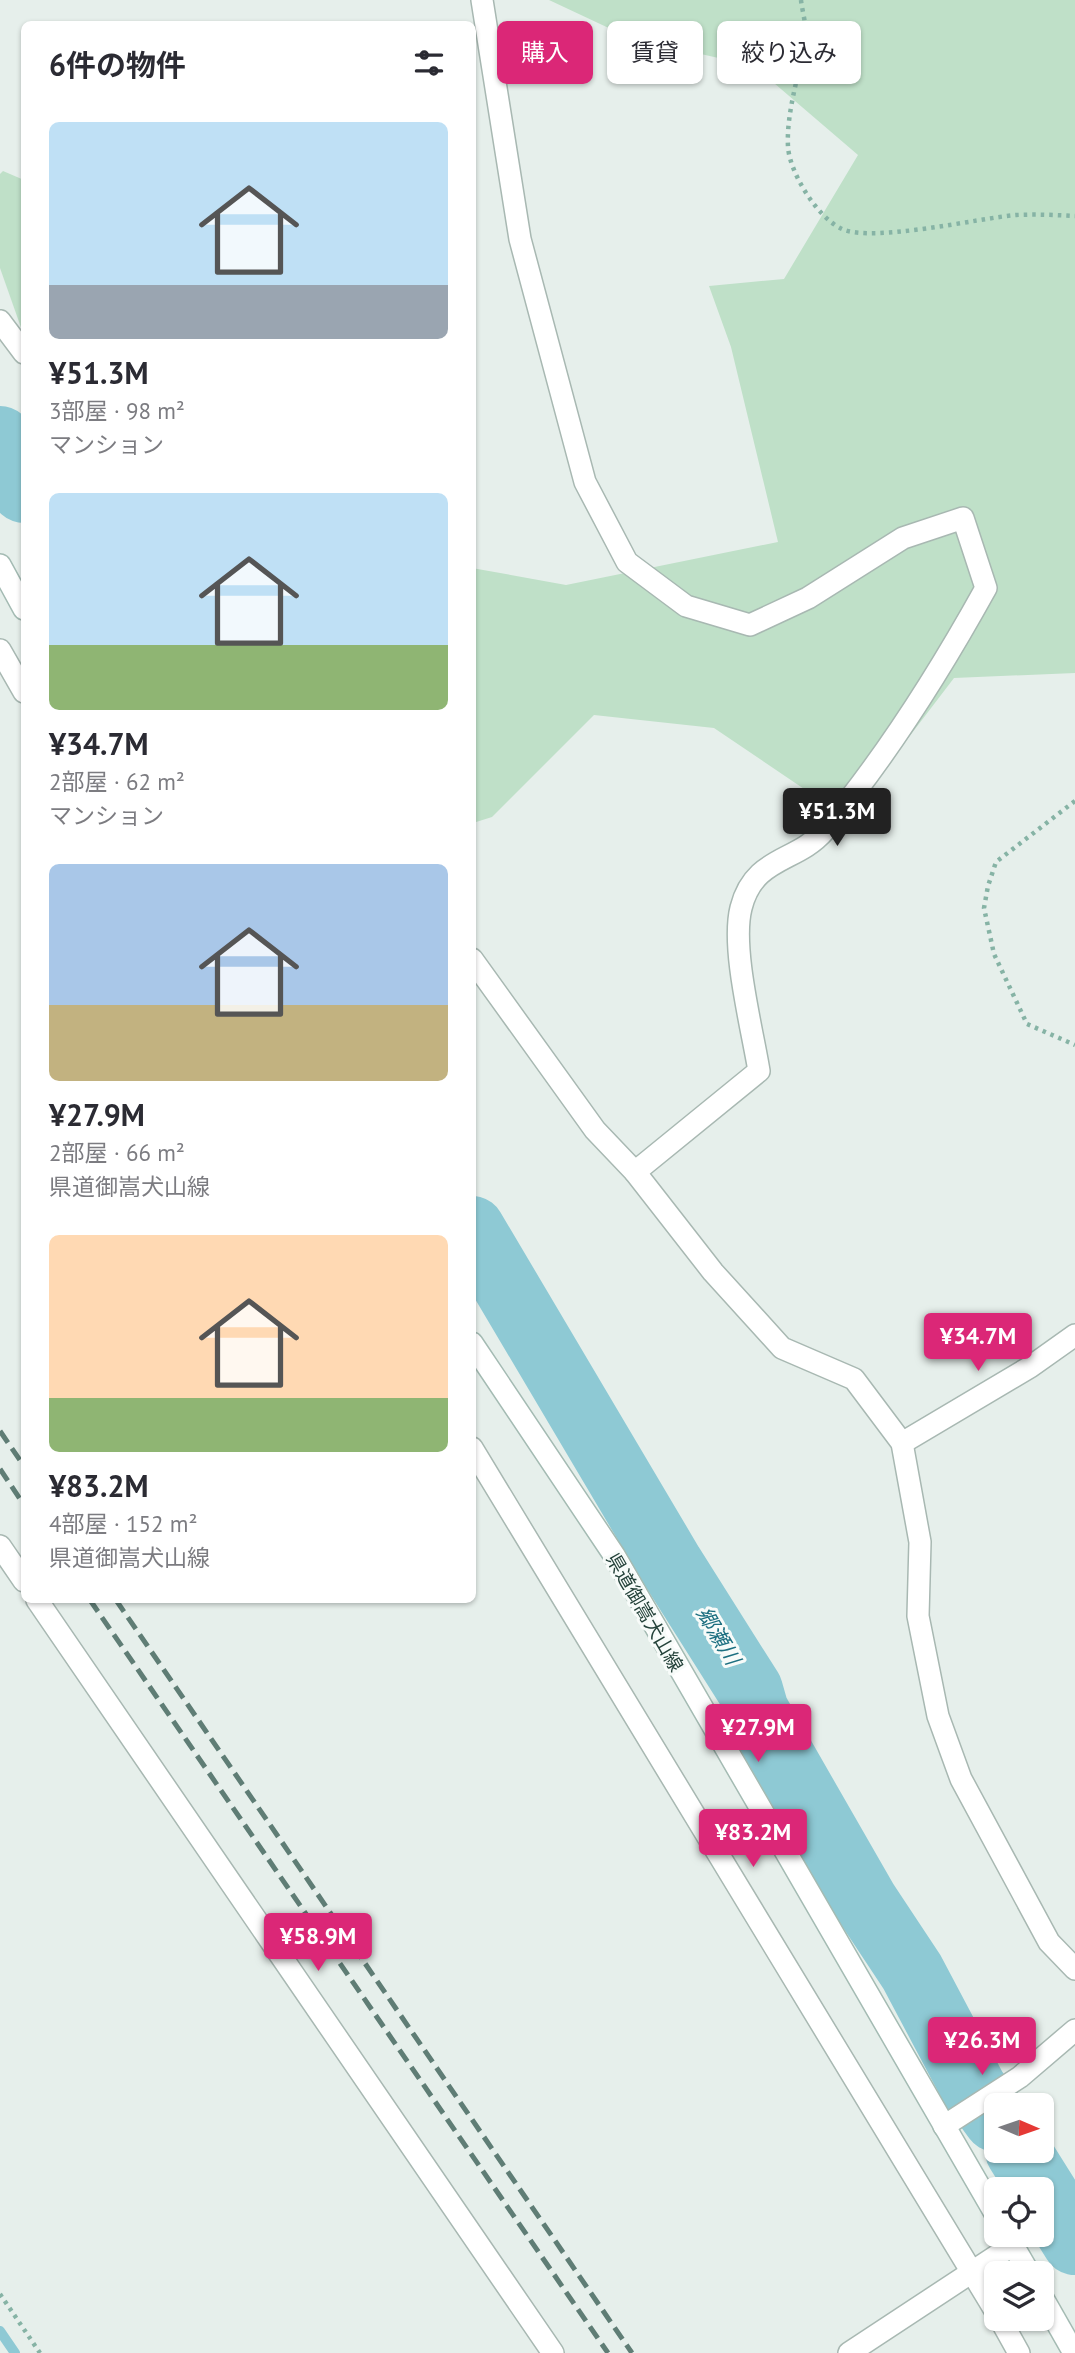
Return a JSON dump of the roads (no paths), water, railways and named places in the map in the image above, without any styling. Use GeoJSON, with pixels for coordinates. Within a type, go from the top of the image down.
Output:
{"type":"FeatureCollection","features":[{"type":"Feature","properties":{"kind":"street"},"geometry":{"type":"LineString","coordinates":[[482,0],[520,239],[585,482],[627,562],[687,606],[750,625],[808,598],[903,538],[962,518],[986,588],[937,676],[821,834],[757,874],[741,908],[740,954],[759,1071],[635,1172]]}},
{"type":"Feature","properties":{"kind":"street"},"geometry":{"type":"LineString","coordinates":[[0,320],[21,349]]}},
{"type":"Feature","properties":{"kind":"street"},"geometry":{"type":"LineString","coordinates":[[0,565],[21,604]]}},
{"type":"Feature","properties":{"kind":"street"},"geometry":{"type":"LineString","coordinates":[[0,650],[21,687]]}},
{"type":"Feature","properties":{"kind":"street"},"geometry":{"type":"LineString","coordinates":[[476,966],[595,1130],[635,1172],[713,1272],[782,1348],[854,1379],[902,1443],[920,1542],[918,1616],[938,1716],[961,1779],[1049,1941],[1075,1969]]}},
{"type":"Feature","properties":{"kind":"street"},"geometry":{"type":"LineString","coordinates":[[902,1443],[1030,1367],[1075,1335]]}},
{"type":"Feature","properties":{"kind":"street","name":"県道御嵩犬山線"},"geometry":{"type":"LineString","coordinates":[[476,1349],[614,1555],[984,2194]]}},
{"type":"Feature","properties":{"kind":"street"},"geometry":{"type":"LineString","coordinates":[[476,1455],[984,2291]]}},
{"type":"Feature","properties":{"kind":"street"},"geometry":{"type":"LineString","coordinates":[[0,1546],[21,1577]]}},
{"type":"Feature","properties":{"kind":"street"},"geometry":{"type":"LineString","coordinates":[[48,1605],[553,2353]]}},
{"type":"Feature","properties":{"kind":"street"},"geometry":{"type":"LineString","coordinates":[[944,2126],[1020,2077],[1075,2030]]}},
{"type":"Feature","properties":{"kind":"street"},"geometry":{"type":"LineString","coordinates":[[849,2353],[973,2271],[1002,2247]]}},
{"type":"Feature","properties":{"kind":"street"},"geometry":{"type":"LineString","coordinates":[[1054,2318],[1074,2353]]}},
{"type":"Feature","properties":{"kind":"street"},"geometry":{"type":"LineString","coordinates":[[1007,2331],[1019,2353]]}},
{"type":"Feature","properties":{"kind":"waterway","name":"郷瀬川"},"geometry":{"type":"LineString","coordinates":[[0,439],[21,484]]}},
{"type":"Feature","properties":{"kind":"waterway","name":"郷瀬川"},"geometry":{"type":"LineString","coordinates":[[476,1236],[671,1565],[750,1690],[756,1711],[865,1901],[912,1972],[974,2089],[984,2103]]}},
{"type":"Feature","properties":{"kind":"waterway","name":"郷瀬川"},"geometry":{"type":"LineString","coordinates":[[1026,2163],[1075,2242]]}},
{"type":"Feature","properties":{"kind":"waterway"},"geometry":{"type":"LineString","coordinates":[[0,2331],[15,2353]]}},
{"type":"Feature","properties":{"kind":"railway"},"geometry":{"type":"LineString","coordinates":[[0,1431],[21,1462]]}},
{"type":"Feature","properties":{"kind":"railway"},"geometry":{"type":"LineString","coordinates":[[0,1469],[21,1500]]}},
{"type":"Feature","properties":{"kind":"railway"},"geometry":{"type":"LineString","coordinates":[[92,1603],[608,2353]]}},
{"type":"Feature","properties":{"kind":"railway"},"geometry":{"type":"LineString","coordinates":[[118,1603],[632,2353]]}}]}
